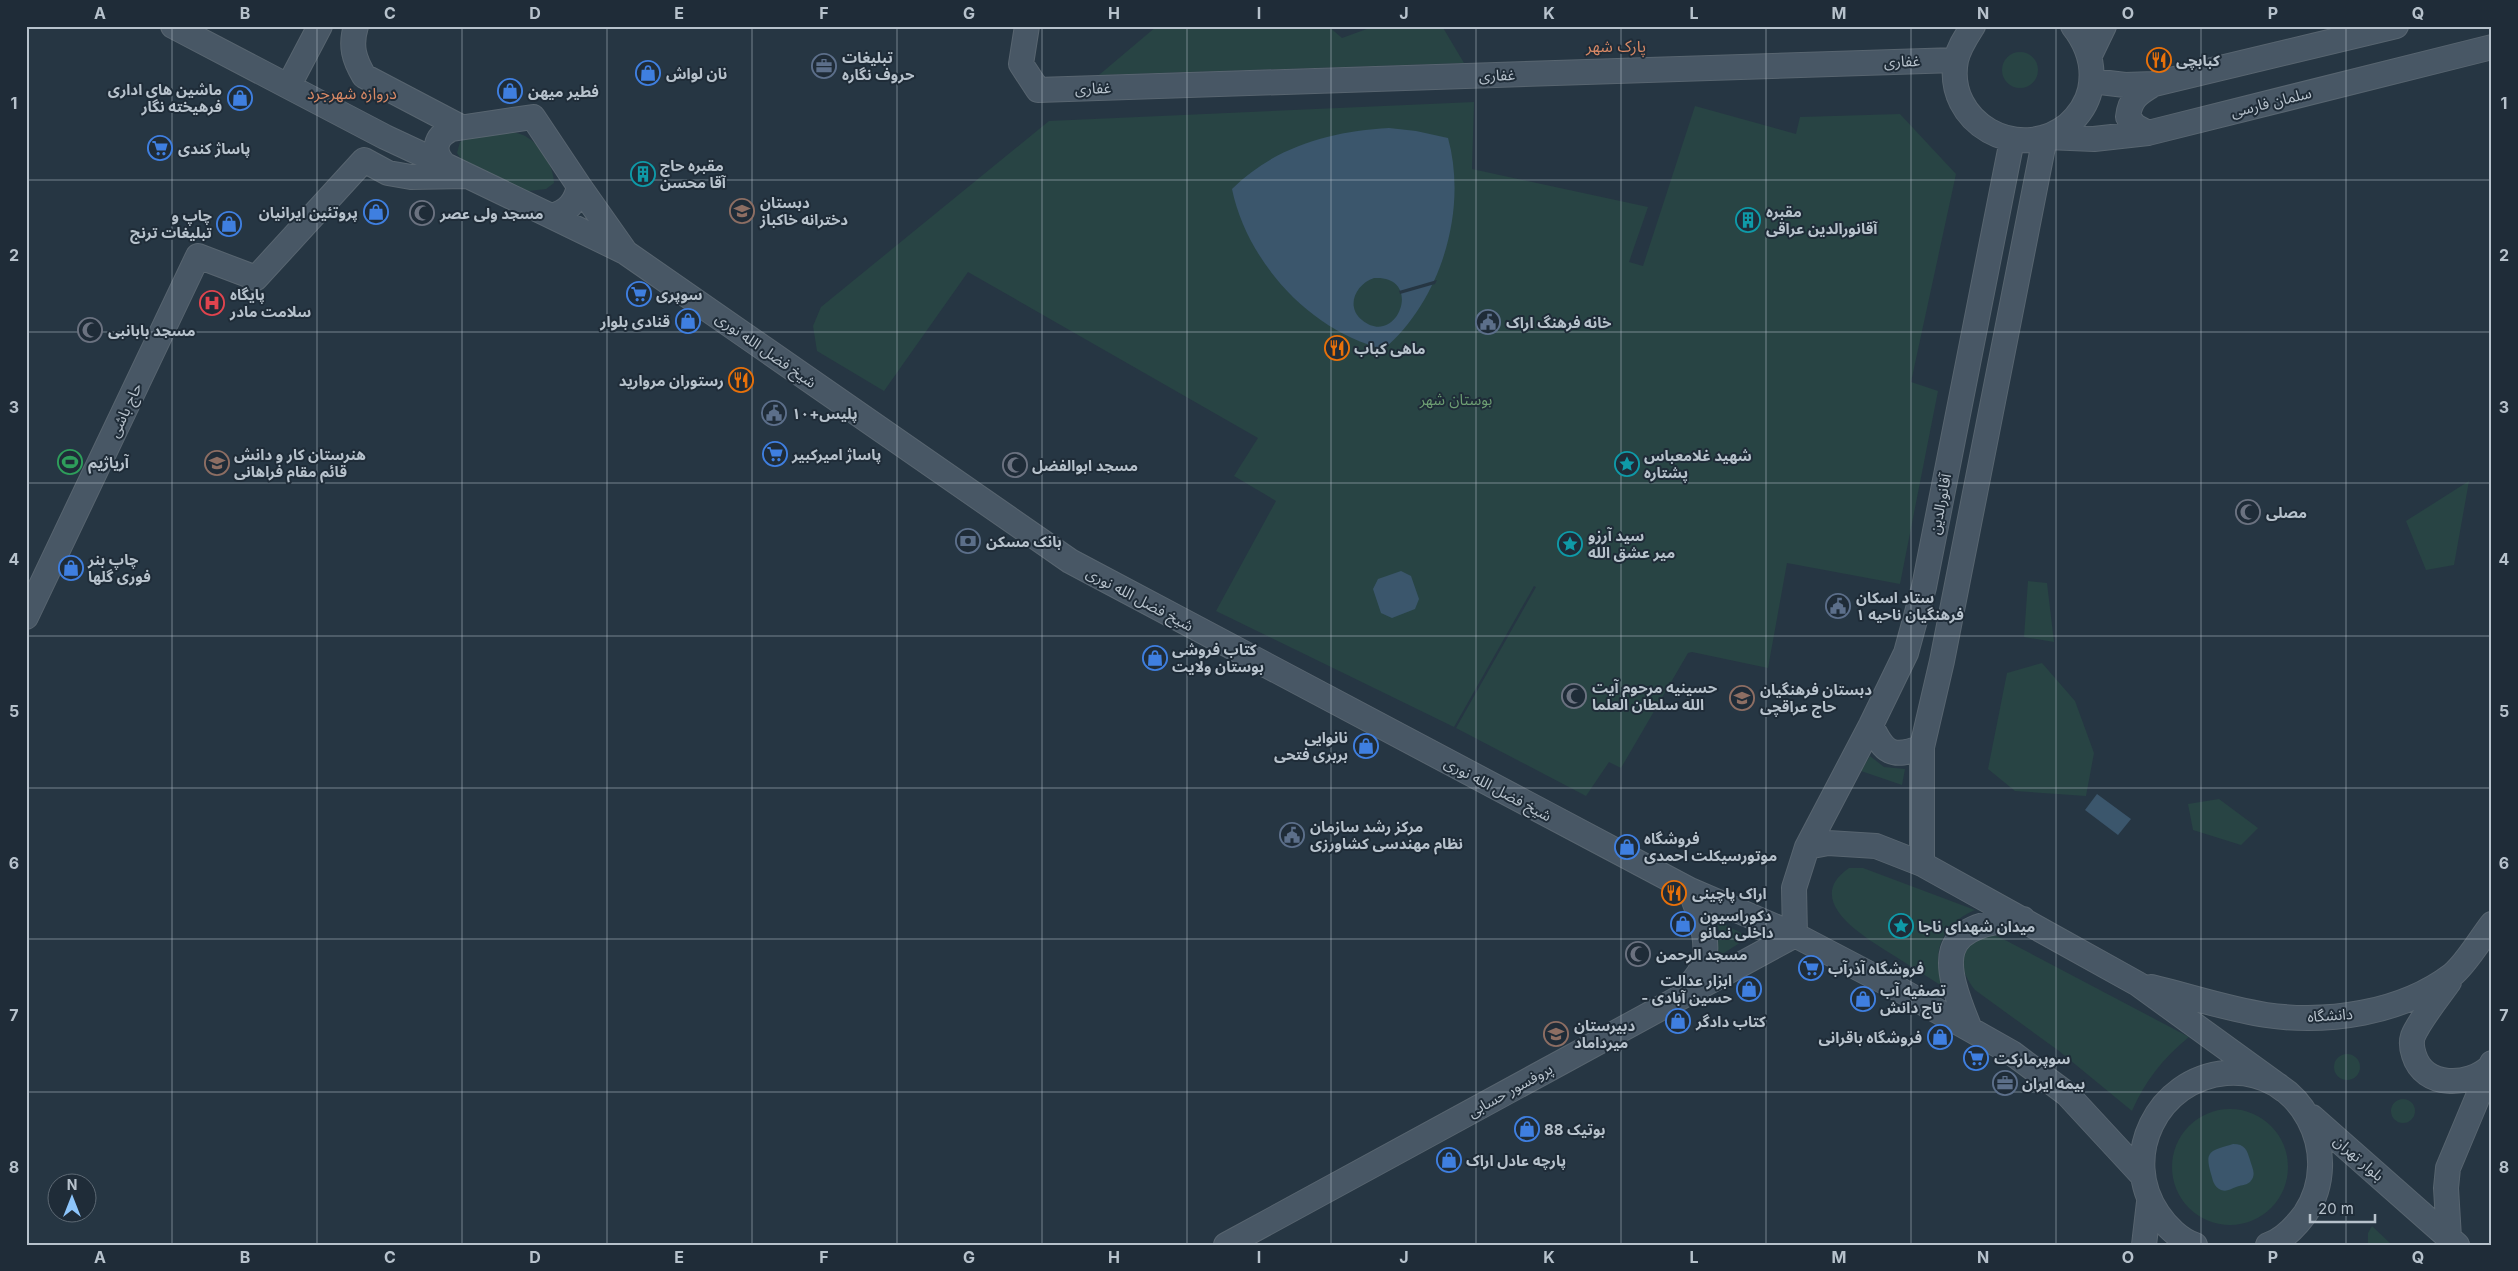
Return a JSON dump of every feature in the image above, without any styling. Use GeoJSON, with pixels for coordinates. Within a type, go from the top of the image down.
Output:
{"type":"FeatureCollection","features":[{"type":"Feature","properties":{"kind":"street"},"geometry":{"type":"LineString","coordinates":[[173,26],[289,85],[385,137],[445,165]]}},
{"type":"Feature","properties":{"kind":"street"},"geometry":{"type":"LineString","coordinates":[[289,85],[320,26]]}},
{"type":"Feature","properties":{"kind":"street"},"geometry":{"type":"LineString","coordinates":[[356,26],[352,39],[354,61],[364,76],[461,127]]}},
{"type":"Feature","properties":{"kind":"street","name":"غفاری"},"geometry":{"type":"LineString","coordinates":[[1027,26],[1021,64],[1038,90],[1956,60]]}},
{"type":"Feature","properties":{"kind":"street"},"geometry":{"type":"LineString","coordinates":[[1974,26],[1963,42],[1956,60],[1955,78],[1959,95],[1967,112],[1980,125],[1995,134],[2012,140]]}},
{"type":"Feature","properties":{"kind":"street"},"geometry":{"type":"LineString","coordinates":[[1922,864],[1922,746],[1942,661],[2046,137],[2060,130],[2082,109],[2092,81],[2090,55],[2083,38],[2073,26]]}},
{"type":"Feature","properties":{"kind":"street"},"geometry":{"type":"LineString","coordinates":[[2090,55],[2104,26]]}},
{"type":"Feature","properties":{"kind":"street"},"geometry":{"type":"LineString","coordinates":[[2092,81],[2125,85],[2154,84],[2396,26]]}},
{"type":"Feature","properties":{"kind":"street","name":"سلمان فارسی"},"geometry":{"type":"LineString","coordinates":[[2012,140],[2034,140],[2046,137],[2094,139],[2148,133],[2492,47]]}},
{"type":"Feature","properties":{"kind":"street"},"geometry":{"type":"LineString","coordinates":[[2148,133],[2135,126],[2128,116],[2129,106],[2134,97],[2154,84]]}},
{"type":"Feature","properties":{"kind":"street","name":"شیخ فضل الله نوری"},"geometry":{"type":"LineString","coordinates":[[461,127],[533,117],[625,252]]}},
{"type":"Feature","properties":{"kind":"street"},"geometry":{"type":"LineString","coordinates":[[445,165],[437,155],[437,142],[446,132],[461,127]]}},
{"type":"Feature","properties":{"kind":"street","name":"آقانورالدین"},"geometry":{"type":"LineString","coordinates":[[1795,935],[1794,888],[1807,847],[1871,725],[1906,652],[1924,587],[2012,140]]}},
{"type":"Feature","properties":{"kind":"street","name":"حاج باشی"},"geometry":{"type":"LineString","coordinates":[[26,617],[198,256],[256,278],[364,160],[388,173],[411,177],[466,176]]}},
{"type":"Feature","properties":{"kind":"street","name":"شیخ فضل الله نوری"},"geometry":{"type":"LineString","coordinates":[[445,165],[625,252],[1070,561],[1690,890],[1795,935],[2020,1058],[2067,1094],[2141,1174]]}},
{"type":"Feature","properties":{"kind":"street"},"geometry":{"type":"LineString","coordinates":[[551,216],[570,207],[579,186]]}},
{"type":"Feature","properties":{"kind":"street"},"geometry":{"type":"LineString","coordinates":[[1871,725],[1879,743],[1888,751],[1900,754],[1922,746]]}},
{"type":"Feature","properties":{"kind":"street"},"geometry":{"type":"LineString","coordinates":[[1807,847],[1828,843],[1876,846],[1922,864],[2138,984],[2284,1090]]}},
{"type":"Feature","properties":{"kind":"street"},"geometry":{"type":"LineString","coordinates":[[1681,997],[1700,971],[1705,946],[1703,924],[1690,890]]}},
{"type":"Feature","properties":{"kind":"street"},"geometry":{"type":"LineString","coordinates":[[1970,1029],[1953,987],[1949,966],[1952,949],[1964,934],[1982,925],[2000,920],[2023,919]]}},
{"type":"Feature","properties":{"kind":"street","name":"دانشگاه"},"geometry":{"type":"LineString","coordinates":[[2138,984],[2266,1015],[2303,1017],[2367,1012],[2394,1006],[2425,992],[2454,974],[2492,924]]}},
{"type":"Feature","properties":{"kind":"street","name":"پروفسور حسابی"},"geometry":{"type":"LineString","coordinates":[[1226,1245],[1795,935]]}},
{"type":"Feature","properties":{"kind":"street"},"geometry":{"type":"LineString","coordinates":[[2454,974],[2412,1037],[2412,1049],[2416,1061],[2428,1074],[2442,1081],[2461,1081],[2482,1075],[2491,1065]]}},
{"type":"Feature","properties":{"kind":"street"},"geometry":{"type":"LineString","coordinates":[[2453,1241],[2446,1188],[2448,1168],[2491,1065]]}},
{"type":"Feature","properties":{"kind":"street"},"geometry":{"type":"LineString","coordinates":[[2194,1245],[2166,1225],[2150,1202],[2141,1174],[2143,1145],[2153,1118],[2172,1096],[2196,1080],[2226,1073],[2256,1076],[2284,1090]]}},
{"type":"Feature","properties":{"kind":"street","name":"بلوار تهران"},"geometry":{"type":"LineString","coordinates":[[2284,1090],[2306,1112],[2453,1241]]}},
{"type":"Feature","properties":{"kind":"street"},"geometry":{"type":"LineString","coordinates":[[2268,1245],[2298,1225],[2314,1199],[2322,1170],[2318,1139],[2306,1112]]}},
{"type":"Feature","properties":{"kind":"street"},"geometry":{"type":"LineString","coordinates":[[2144,1245],[2150,1202]]}},
{"type":"Feature","properties":{"kind":"green space"},"geometry":{"type":"Polygon","coordinates":[[[1157,26],[1328,26],[1342,38],[1375,26],[1442,26],[1464,63],[1099,75],[1157,26]]]}},
{"type":"Feature","properties":{"kind":"green space"},"geometry":{"type":"Polygon","coordinates":[[[2020,52],[2033,57],[2038,70],[2033,83],[2020,88],[2007,83],[2002,70],[2007,57],[2020,52]]]}},
{"type":"Feature","properties":{"kind":"green space","name":"بوستان شهر"},"geometry":{"type":"Polygon","coordinates":[[[1474,102],[1472,169],[1648,207],[1629,262],[1643,266],[1695,106],[1796,134],[1800,117],[1900,114],[1956,174],[1911,382],[1938,391],[1900,584],[1787,563],[1768,668],[1692,652],[1688,653],[1621,768],[1609,762],[1586,796],[1456,728],[1536,587],[1534,586],[1454,727],[1216,611],[1276,501],[1234,476],[1258,438],[968,272],[884,391],[817,351],[813,326],[821,307],[1049,121],[1474,102]]]}},
{"type":"Feature","properties":{"kind":"green space"},"geometry":{"type":"Polygon","coordinates":[[[500,132],[520,134],[535,143],[548,162],[554,183],[546,189],[528,191],[509,189],[466,166],[457,153],[460,142],[472,135],[500,132]]]}},
{"type":"Feature","properties":{"kind":"green space"},"geometry":{"type":"Polygon","coordinates":[[[2469,481],[2454,565],[2426,570],[2406,521],[2469,481]]]}},
{"type":"Feature","properties":{"kind":"green space"},"geometry":{"type":"Polygon","coordinates":[[[2028,581],[2047,583],[2054,642],[2024,637],[2028,581]]]}},
{"type":"Feature","properties":{"kind":"green space"},"geometry":{"type":"Polygon","coordinates":[[[2042,663],[2075,701],[2094,753],[2086,796],[2015,791],[1988,769],[2007,673],[2042,663]]]}},
{"type":"Feature","properties":{"kind":"green space"},"geometry":{"type":"Polygon","coordinates":[[[1870,756],[1884,767],[1905,769],[1902,785],[1861,771],[1870,756]]]}},
{"type":"Feature","properties":{"kind":"green space"},"geometry":{"type":"Polygon","coordinates":[[[2219,799],[2258,828],[2241,845],[2193,830],[2188,804],[2219,799]]]}},
{"type":"Feature","properties":{"kind":"green space","name":"میدان شهدای ناجا"},"geometry":{"type":"Polygon","coordinates":[[[1849,868],[1863,868],[1975,910],[1953,924],[1941,942],[1938,964],[1945,988],[1868,939],[1843,917],[1835,906],[1832,893],[1836,881],[1849,868]]]}},
{"type":"Feature","properties":{"kind":"green space"},"geometry":{"type":"Polygon","coordinates":[[[1716,920],[1749,937],[1713,960],[1720,934],[1716,920]]]}},
{"type":"Feature","properties":{"kind":"green space"},"geometry":{"type":"Polygon","coordinates":[[[1982,935],[1994,935],[2007,941],[2189,1037],[2171,1053],[2156,1071],[2132,1111],[2059,1051],[1975,990],[1966,975],[1963,960],[1968,946],[1982,935]]]}},
{"type":"Feature","properties":{"kind":"green space"},"geometry":{"type":"Polygon","coordinates":[[[2347,1054],[2356,1058],[2360,1067],[2356,1076],[2347,1080],[2338,1076],[2334,1067],[2338,1058],[2347,1054]]]}},
{"type":"Feature","properties":{"kind":"green space"},"geometry":{"type":"Polygon","coordinates":[[[2403,1099],[2408,1100],[2414,1106],[2414,1116],[2408,1122],[2403,1123],[2398,1122],[2392,1116],[2391,1111],[2392,1106],[2398,1100],[2403,1099]]]}},
{"type":"Feature","properties":{"kind":"green space"},"geometry":{"type":"Polygon","coordinates":[[[2230,1109],[2252,1113],[2271,1126],[2284,1145],[2288,1167],[2284,1189],[2271,1208],[2252,1221],[2230,1225],[2208,1221],[2189,1208],[2176,1189],[2172,1167],[2176,1145],[2189,1126],[2208,1113],[2230,1109]]]}},
{"type":"Feature","properties":{"kind":"green space"},"geometry":{"type":"Polygon","coordinates":[[[2372,1226],[2392,1245],[2368,1245],[2368,1233],[2372,1226]]]}},
{"type":"Feature","properties":{"kind":"water"},"geometry":{"type":"Polygon","coordinates":[[[1389,128],[1416,131],[1448,138],[1453,166],[1452,223],[1445,252],[1435,280],[1421,305],[1404,329],[1384,349],[1357,340],[1332,327],[1308,310],[1286,290],[1267,267],[1252,242],[1240,216],[1232,189],[1248,174],[1285,152],[1325,138],[1389,128]],[[1374,278],[1362,285],[1358,290],[1355,296],[1354,308],[1362,320],[1375,326],[1386,325],[1395,319],[1400,309],[1402,298],[1399,287],[1390,280],[1374,278]]]}},
{"type":"Feature","properties":{"kind":"water"},"geometry":{"type":"Polygon","coordinates":[[[1401,571],[1411,576],[1419,599],[1415,609],[1392,618],[1381,613],[1373,589],[1378,579],[1401,571]]]}},
{"type":"Feature","properties":{"kind":"water"},"geometry":{"type":"Polygon","coordinates":[[[2097,794],[2131,819],[2118,835],[2085,810],[2097,794]]]}},
{"type":"Feature","properties":{"kind":"water"},"geometry":{"type":"Polygon","coordinates":[[[2233,1144],[2243,1146],[2254,1174],[2250,1182],[2223,1191],[2216,1187],[2214,1183],[2208,1160],[2211,1153],[2215,1150],[2233,1144]]]}},
{"type":"Feature","properties":{"kind":"pier"},"geometry":{"type":"Polygon","coordinates":[[[1437,280],[1435,284],[1400,294],[1399,291],[1437,280]]]}},
{"type":"Feature","properties":{"kind":"place","name":"کبابچی"},"geometry":{"type":"Point","coordinates":[2159,60]}},
{"type":"Feature","properties":{"kind":"place","name":"تبلیغات حروف نگاره"},"geometry":{"type":"Point","coordinates":[824,66]}},
{"type":"Feature","properties":{"kind":"place","name":"نان لواش"},"geometry":{"type":"Point","coordinates":[648,73]}},
{"type":"Feature","properties":{"kind":"place","name":"فطیر میهن"},"geometry":{"type":"Point","coordinates":[510,91]}},
{"type":"Feature","properties":{"kind":"place","name":"ماشین های اداری فرهیخته نگار"},"geometry":{"type":"Point","coordinates":[240,98]}},
{"type":"Feature","properties":{"kind":"place","name":"پاساژ کندی"},"geometry":{"type":"Point","coordinates":[160,148]}},
{"type":"Feature","properties":{"kind":"place","name":"مقبره حاج آقا محسن"},"geometry":{"type":"Point","coordinates":[643,174]}},
{"type":"Feature","properties":{"kind":"place","name":"دبستان دخترانه خاکباز"},"geometry":{"type":"Point","coordinates":[742,211]}},
{"type":"Feature","properties":{"kind":"place","name":"پروتئین ایرانیان"},"geometry":{"type":"Point","coordinates":[376,212]}},
{"type":"Feature","properties":{"kind":"place","name":"مسجد ولی عصر"},"geometry":{"type":"Point","coordinates":[422,213]}},
{"type":"Feature","properties":{"kind":"place","name":"مقبره آقانورالدین عراقی"},"geometry":{"type":"Point","coordinates":[1748,220]}},
{"type":"Feature","properties":{"kind":"place","name":"چاپ و تبلیغات ترنج"},"geometry":{"type":"Point","coordinates":[229,224]}},
{"type":"Feature","properties":{"kind":"place","name":"سوپری"},"geometry":{"type":"Point","coordinates":[639,294]}},
{"type":"Feature","properties":{"kind":"place","name":"پایگاه سلامت مادر"},"geometry":{"type":"Point","coordinates":[212,303]}},
{"type":"Feature","properties":{"kind":"place","name":"قنادی بلوار"},"geometry":{"type":"Point","coordinates":[688,321]}},
{"type":"Feature","properties":{"kind":"place","name":"خانه فرهنگ اراک"},"geometry":{"type":"Point","coordinates":[1488,322]}},
{"type":"Feature","properties":{"kind":"place","name":"مسجد بابانبی"},"geometry":{"type":"Point","coordinates":[90,330]}},
{"type":"Feature","properties":{"kind":"place","name":"ماهی کباب"},"geometry":{"type":"Point","coordinates":[1337,348]}},
{"type":"Feature","properties":{"kind":"place","name":"رستوران مروارید"},"geometry":{"type":"Point","coordinates":[741,380]}},
{"type":"Feature","properties":{"kind":"place","name":"پلیس+۱۰"},"geometry":{"type":"Point","coordinates":[774,413]}},
{"type":"Feature","properties":{"kind":"place","name":"پاساژ امیرکبیر"},"geometry":{"type":"Point","coordinates":[775,454]}},
{"type":"Feature","properties":{"kind":"place","name":"آریاژیم"},"geometry":{"type":"Point","coordinates":[70,462]}},
{"type":"Feature","properties":{"kind":"place","name":"هنرستان کار و دانش قائم مقام فراهانی"},"geometry":{"type":"Point","coordinates":[217,463]}},
{"type":"Feature","properties":{"kind":"place","name":"شهید غلامعباس پشتاره"},"geometry":{"type":"Point","coordinates":[1627,464]}},
{"type":"Feature","properties":{"kind":"place","name":"مسجد ابوالفضل"},"geometry":{"type":"Point","coordinates":[1015,465]}},
{"type":"Feature","properties":{"kind":"place","name":"مصلی"},"geometry":{"type":"Point","coordinates":[2248,512]}},
{"type":"Feature","properties":{"kind":"place","name":"بانک مسکن"},"geometry":{"type":"Point","coordinates":[968,541]}},
{"type":"Feature","properties":{"kind":"place","name":"سید آرزو میر عشق الله"},"geometry":{"type":"Point","coordinates":[1570,544]}},
{"type":"Feature","properties":{"kind":"place","name":"چاپ بنر فوری گلها"},"geometry":{"type":"Point","coordinates":[71,568]}},
{"type":"Feature","properties":{"kind":"place","name":"ستاد اسکان فرهنگیان ناحیه ۱"},"geometry":{"type":"Point","coordinates":[1838,606]}},
{"type":"Feature","properties":{"kind":"place","name":"کتاب فروشی بوستان ولایت"},"geometry":{"type":"Point","coordinates":[1155,658]}},
{"type":"Feature","properties":{"kind":"place","name":"حسینیه مرحوم آیت الله سلطان العلما"},"geometry":{"type":"Point","coordinates":[1574,696]}},
{"type":"Feature","properties":{"kind":"place","name":"دبستان فرهنگیان حاج عراقچی"},"geometry":{"type":"Point","coordinates":[1742,698]}},
{"type":"Feature","properties":{"kind":"place","name":"نانوایی بربری فتحی"},"geometry":{"type":"Point","coordinates":[1366,746]}},
{"type":"Feature","properties":{"kind":"place","name":"مرکز رشد سازمان نظام مهندسی کشاورزی"},"geometry":{"type":"Point","coordinates":[1292,835]}},
{"type":"Feature","properties":{"kind":"place","name":"فروشگاه موتورسیکلت احمدی"},"geometry":{"type":"Point","coordinates":[1627,847]}},
{"type":"Feature","properties":{"kind":"place","name":"اراک پاچینی"},"geometry":{"type":"Point","coordinates":[1674,893]}},
{"type":"Feature","properties":{"kind":"place","name":"دکوراسیون داخلی نمانو"},"geometry":{"type":"Point","coordinates":[1683,924]}},
{"type":"Feature","properties":{"kind":"place","name":"میدان شهدای ناجا"},"geometry":{"type":"Point","coordinates":[1901,926]}},
{"type":"Feature","properties":{"kind":"place","name":"مسجد الرحمن"},"geometry":{"type":"Point","coordinates":[1638,954]}},
{"type":"Feature","properties":{"kind":"place","name":"فروشگاه آذرآب"},"geometry":{"type":"Point","coordinates":[1811,968]}},
{"type":"Feature","properties":{"kind":"place","name":"ابزار عدالت - حسین آبادی"},"geometry":{"type":"Point","coordinates":[1749,989]}},
{"type":"Feature","properties":{"kind":"place","name":"تصفیه آب تاج دانش"},"geometry":{"type":"Point","coordinates":[1863,999]}},
{"type":"Feature","properties":{"kind":"place","name":"کتاب دادگر"},"geometry":{"type":"Point","coordinates":[1678,1021]}},
{"type":"Feature","properties":{"kind":"place","name":"دبیرستان میرداماد"},"geometry":{"type":"Point","coordinates":[1556,1034]}},
{"type":"Feature","properties":{"kind":"place","name":"فروشگاه باقرانی"},"geometry":{"type":"Point","coordinates":[1940,1037]}},
{"type":"Feature","properties":{"kind":"place","name":"سوپرمارکت"},"geometry":{"type":"Point","coordinates":[1976,1058]}},
{"type":"Feature","properties":{"kind":"place","name":"بیمه ایران"},"geometry":{"type":"Point","coordinates":[2005,1083]}},
{"type":"Feature","properties":{"kind":"place","name":"بوتیک 88"},"geometry":{"type":"Point","coordinates":[1527,1129]}},
{"type":"Feature","properties":{"kind":"place","name":"پارچه عادل اراک"},"geometry":{"type":"Point","coordinates":[1449,1160]}},
{"type":"Feature","properties":{"kind":"district","name":"پارک شهر"},"geometry":{"type":"Point","coordinates":[1616,46]}},
{"type":"Feature","properties":{"kind":"district","name":"دروازه شهرجرد"},"geometry":{"type":"Point","coordinates":[352,93]}}]}
